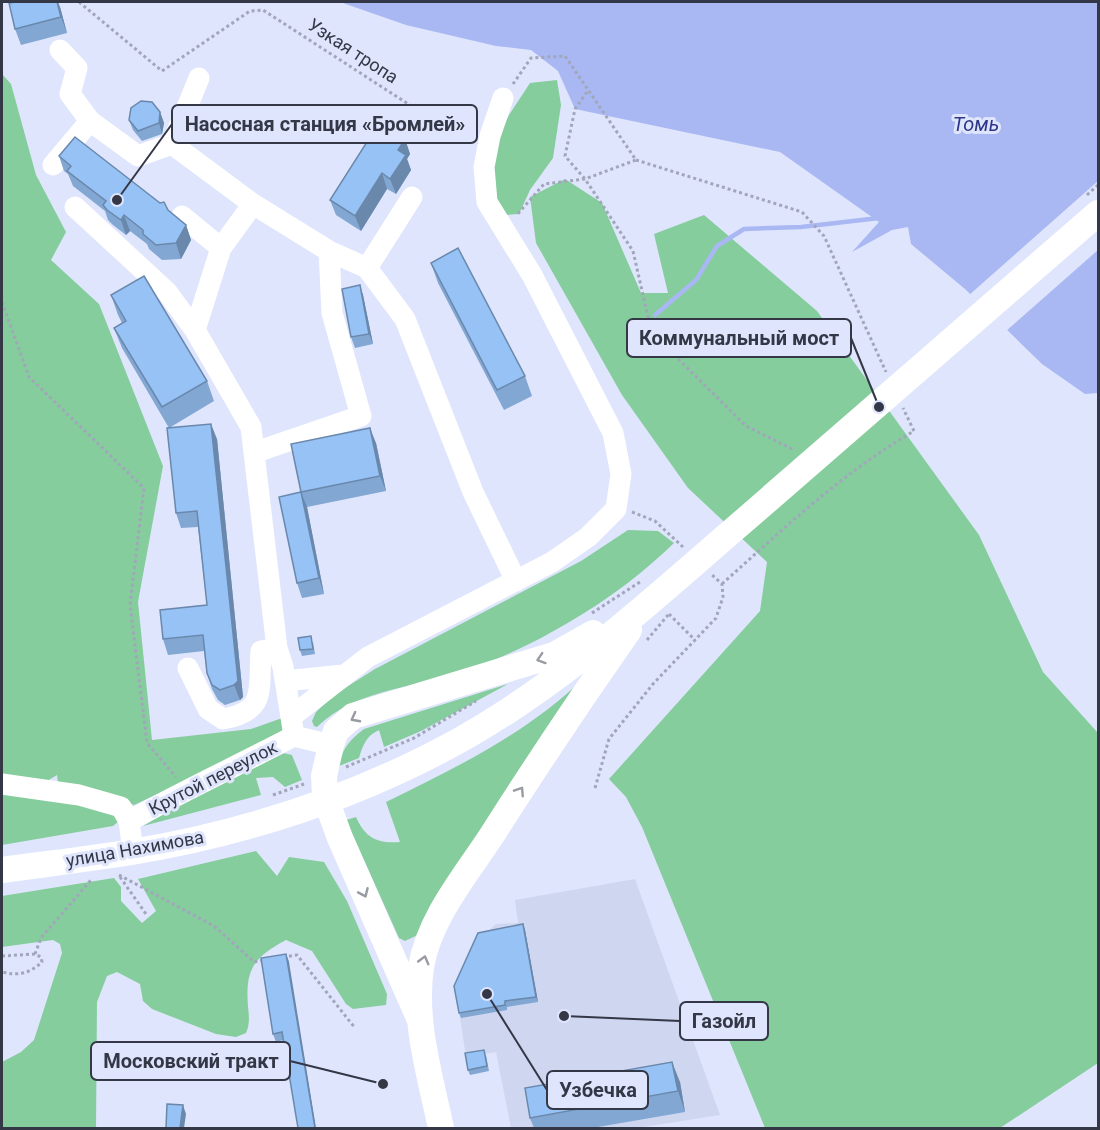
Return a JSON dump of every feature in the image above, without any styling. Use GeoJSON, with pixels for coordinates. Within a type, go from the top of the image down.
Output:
{"type":"FeatureCollection","features":[{"type":"Feature","properties":{"kind":"main road"},"geometry":{"type":"LineString","coordinates":[[419,1018],[422,965],[432,933],[448,901],[596,677],[659,608],[675,580],[1098,213]]}},
{"type":"Feature","properties":{"kind":"main road"},"geometry":{"type":"LineString","coordinates":[[441,1128],[419,1018],[340,838],[325,796],[324,776],[336,731],[353,716],[554,655],[659,608]]}},
{"type":"Feature","properties":{"kind":"main road","name":"улица Нахимова"},"geometry":{"type":"LineString","coordinates":[[2,870],[133,852],[267,821],[320,803],[457,741],[507,712],[584,657],[659,608]]}},
{"type":"Feature","properties":{"kind":"street"},"geometry":{"type":"LineString","coordinates":[[60,50],[78,68],[70,94],[90,122],[138,156],[172,144],[199,78]]}},
{"type":"Feature","properties":{"kind":"street"},"geometry":{"type":"LineString","coordinates":[[292,726],[344,675],[368,657],[552,562],[588,537],[616,506],[621,474],[613,432],[532,275],[487,202],[484,167],[503,98]]}},
{"type":"Feature","properties":{"kind":"street"},"geometry":{"type":"LineString","coordinates":[[53,165],[90,122]]}},
{"type":"Feature","properties":{"kind":"street"},"geometry":{"type":"LineString","coordinates":[[172,144],[253,204],[329,251],[367,268],[405,319],[469,481],[516,581]]}},
{"type":"Feature","properties":{"kind":"street"},"geometry":{"type":"LineString","coordinates":[[367,268],[412,197]]}},
{"type":"Feature","properties":{"kind":"street"},"geometry":{"type":"LineString","coordinates":[[195,330],[221,248],[253,204]]}},
{"type":"Feature","properties":{"kind":"street"},"geometry":{"type":"LineString","coordinates":[[75,207],[167,292],[195,330],[251,427],[256,452],[277,648],[292,726]]}},
{"type":"Feature","properties":{"kind":"street"},"geometry":{"type":"LineString","coordinates":[[182,216],[221,248]]}},
{"type":"Feature","properties":{"kind":"street"},"geometry":{"type":"LineString","coordinates":[[256,452],[361,416],[332,313],[329,251]]}},
{"type":"Feature","properties":{"kind":"street"},"geometry":{"type":"LineString","coordinates":[[188,668],[208,709],[223,719],[245,715],[258,701],[261,651],[277,648]]}},
{"type":"Feature","properties":{"kind":"street"},"geometry":{"type":"LineString","coordinates":[[285,681],[344,675]]}},
{"type":"Feature","properties":{"kind":"street","name":"Крутой переулок"},"geometry":{"type":"LineString","coordinates":[[129,821],[186,790],[232,769],[292,726],[331,745]]}},
{"type":"Feature","properties":{"kind":"street","name":"Крутой переулок"},"geometry":{"type":"LineString","coordinates":[[2,784],[79,795],[121,807],[129,821],[133,852]]}},
{"type":"Feature","properties":{"kind":"path","name":"Узкая тропа"},"geometry":{"type":"LineString","coordinates":[[79,2],[162,71],[250,11],[263,10],[436,122],[495,121]]}},
{"type":"Feature","properties":{"kind":"path"},"geometry":{"type":"LineString","coordinates":[[503,98],[531,58],[565,56],[636,160],[802,212],[824,236],[889,377]]}},
{"type":"Feature","properties":{"kind":"path"},"geometry":{"type":"LineString","coordinates":[[588,92],[575,109],[565,156],[585,179],[633,251],[648,317],[659,340],[746,426],[794,450]]}},
{"type":"Feature","properties":{"kind":"path"},"geometry":{"type":"LineString","coordinates":[[504,230],[544,184],[585,179],[636,160]]}},
{"type":"Feature","properties":{"kind":"path"},"geometry":{"type":"LineString","coordinates":[[2,302],[29,377],[144,488],[130,605],[147,743],[186,790]]}},
{"type":"Feature","properties":{"kind":"path"},"geometry":{"type":"LineString","coordinates":[[722,584],[826,490],[882,450],[914,431],[899,399]]}},
{"type":"Feature","properties":{"kind":"path"},"geometry":{"type":"LineString","coordinates":[[616,506],[655,521],[689,552]]}},
{"type":"Feature","properties":{"kind":"path"},"geometry":{"type":"LineString","coordinates":[[595,788],[609,739],[653,684],[716,618],[723,597],[722,584],[706,568]]}},
{"type":"Feature","properties":{"kind":"path"},"geometry":{"type":"LineString","coordinates":[[659,608],[677,607]]}},
{"type":"Feature","properties":{"kind":"path"},"geometry":{"type":"LineString","coordinates":[[659,608],[695,640]]}},
{"type":"Feature","properties":{"kind":"path"},"geometry":{"type":"LineString","coordinates":[[642,647],[659,608]]}},
{"type":"Feature","properties":{"kind":"path"},"geometry":{"type":"LineString","coordinates":[[146,914],[119,875],[214,926],[254,962],[297,955],[355,1028]]}},
{"type":"Feature","properties":{"kind":"path"},"geometry":{"type":"LineString","coordinates":[[35,954],[40,938],[91,880]]}},
{"type":"Feature","properties":{"kind":"path"},"geometry":{"type":"LineString","coordinates":[[2,956],[35,954]]}},
{"type":"Feature","properties":{"kind":"path"},"geometry":{"type":"LineString","coordinates":[[2,972],[12,975],[34,970],[42,962],[35,954]]}},
{"type":"Feature","properties":{"kind":"shaded area"},"geometry":{"type":"Polygon","coordinates":[[[635,879],[720,1115],[637,1128],[511,1128],[496,1052],[466,1057],[456,991],[480,938],[496,924],[518,923],[515,900],[635,879]]]}},
{"type":"Feature","properties":{"kind":"green space"},"geometry":{"type":"Polygon","coordinates":[[[2,74],[11,84],[36,175],[66,232],[51,260],[99,304],[163,466],[138,602],[152,740],[251,729],[285,717],[284,735],[134,805],[116,798],[118,822],[113,826],[2,845],[2,74]],[[57,775],[26,794],[60,799],[57,775]]]}},
{"type":"Feature","properties":{"kind":"green space"},"geometry":{"type":"Polygon","coordinates":[[[557,80],[561,105],[553,158],[530,190],[519,214],[505,215],[493,204],[490,154],[509,115],[530,83],[557,80]]]}},
{"type":"Feature","properties":{"kind":"green space"},"geometry":{"type":"Polygon","coordinates":[[[565,179],[602,203],[641,293],[668,293],[654,234],[704,215],[817,311],[979,535],[1043,672],[1098,733],[1098,1063],[1000,1128],[765,1128],[642,827],[626,797],[609,779],[760,611],[767,562],[688,488],[622,395],[536,243],[530,197],[565,179]]]}},
{"type":"Feature","properties":{"kind":"green space"},"geometry":{"type":"Polygon","coordinates":[[[628,530],[658,531],[674,543],[651,564],[600,603],[544,637],[485,664],[456,674],[365,698],[348,705],[317,727],[314,726],[312,721],[316,712],[334,695],[375,669],[581,561],[628,530]]]}},
{"type":"Feature","properties":{"kind":"green space"},"geometry":{"type":"Polygon","coordinates":[[[584,678],[422,933],[405,941],[399,938],[346,820],[356,817],[363,830],[372,838],[384,842],[400,842],[386,802],[465,762],[515,733],[562,698],[584,678]]]}},
{"type":"Feature","properties":{"kind":"green space"},"geometry":{"type":"Polygon","coordinates":[[[508,684],[421,731],[384,747],[379,730],[366,741],[359,758],[339,766],[347,745],[364,729],[508,684]]]}},
{"type":"Feature","properties":{"kind":"green space"},"geometry":{"type":"Polygon","coordinates":[[[283,753],[292,755],[302,780],[285,787],[273,777],[256,778],[261,795],[143,826],[185,801],[283,753]]]}},
{"type":"Feature","properties":{"kind":"green space"},"geometry":{"type":"Polygon","coordinates":[[[256,851],[277,876],[289,857],[324,862],[347,901],[387,994],[386,1005],[353,1009],[346,1004],[312,951],[286,940],[266,952],[250,973],[247,993],[248,1027],[246,1033],[236,1037],[216,1034],[152,1009],[143,1001],[140,984],[117,972],[107,976],[97,1002],[96,1128],[2,1128],[2,1062],[21,1052],[34,1040],[62,953],[60,944],[53,940],[2,947],[2,896],[114,878],[121,887],[121,901],[142,923],[156,911],[138,879],[256,851]]]}},
{"type":"Feature","properties":{"kind":"water","name":"Томь"},"geometry":{"type":"Polygon","coordinates":[[[340,2],[1098,2],[1098,393],[1085,394],[1042,364],[965,289],[911,244],[908,227],[892,230],[852,252],[879,222],[780,152],[575,109],[558,71],[531,50],[496,46],[406,25],[340,2]]]}},
{"type":"Feature","properties":{"kind":"pier"},"geometry":{"type":"Polygon","coordinates":[[[1098,181],[1098,250],[1005,332],[968,296],[1098,181]]]}},
{"type":"Feature","properties":{"kind":"building"},"geometry":{"type":"Polygon","coordinates":[[[57,2],[61,17],[15,29],[9,3],[57,2]]]}},
{"type":"Feature","properties":{"kind":"building"},"geometry":{"type":"Polygon","coordinates":[[[141,101],[152,102],[160,112],[159,123],[138,131],[129,120],[131,108],[141,101]]]}},
{"type":"Feature","properties":{"kind":"building"},"geometry":{"type":"Polygon","coordinates":[[[379,123],[405,139],[398,150],[406,155],[390,179],[382,173],[355,216],[330,200],[379,123]]]}},
{"type":"Feature","properties":{"kind":"building"},"geometry":{"type":"Polygon","coordinates":[[[75,137],[160,203],[164,202],[168,210],[186,225],[176,243],[156,245],[143,234],[143,230],[124,215],[121,220],[107,210],[103,205],[106,201],[67,171],[71,166],[59,156],[75,137]]]}},
{"type":"Feature","properties":{"kind":"building"},"geometry":{"type":"Polygon","coordinates":[[[458,248],[525,376],[497,390],[431,263],[458,248]]]}},
{"type":"Feature","properties":{"kind":"building"},"geometry":{"type":"Polygon","coordinates":[[[144,276],[207,381],[162,407],[114,328],[126,321],[111,295],[144,276]]]}},
{"type":"Feature","properties":{"kind":"building"},"geometry":{"type":"Polygon","coordinates":[[[360,285],[369,334],[351,337],[342,289],[360,285]]]}},
{"type":"Feature","properties":{"kind":"building"},"geometry":{"type":"Polygon","coordinates":[[[211,424],[238,681],[220,690],[212,685],[207,673],[203,635],[163,639],[160,610],[207,605],[197,511],[176,513],[167,428],[211,424]]]}},
{"type":"Feature","properties":{"kind":"building"},"geometry":{"type":"Polygon","coordinates":[[[370,428],[380,476],[301,492],[291,444],[370,428]]]}},
{"type":"Feature","properties":{"kind":"building"},"geometry":{"type":"Polygon","coordinates":[[[301,492],[319,578],[297,583],[279,497],[301,492]]]}},
{"type":"Feature","properties":{"kind":"building"},"geometry":{"type":"Polygon","coordinates":[[[311,636],[313,649],[300,650],[298,638],[311,636]]]}},
{"type":"Feature","properties":{"kind":"building"},"geometry":{"type":"Polygon","coordinates":[[[523,924],[536,997],[505,1001],[505,1005],[459,1013],[454,986],[478,933],[523,924]]]}},
{"type":"Feature","properties":{"kind":"building"},"geometry":{"type":"Polygon","coordinates":[[[286,954],[315,1128],[298,1128],[282,1032],[273,1034],[261,958],[286,954]]]}},
{"type":"Feature","properties":{"kind":"building"},"geometry":{"type":"Polygon","coordinates":[[[484,1050],[487,1066],[468,1070],[465,1053],[484,1050]]]}},
{"type":"Feature","properties":{"kind":"building"},"geometry":{"type":"Polygon","coordinates":[[[672,1062],[678,1091],[530,1118],[525,1088],[672,1062]]]}},
{"type":"Feature","properties":{"kind":"building"},"geometry":{"type":"Polygon","coordinates":[[[167,1104],[183,1105],[180,1128],[166,1128],[167,1104]]]}},
{"type":"Feature","properties":{"kind":"waterway"},"geometry":{"type":"LineString","coordinates":[[655,315],[696,280],[717,246],[744,229],[801,227],[879,218]]}},
{"type":"Feature","properties":{"kind":"place","name":"Насосная станция «Бромлей»"},"geometry":{"type":"Point","coordinates":[117,200]}},
{"type":"Feature","properties":{"kind":"place","name":"Коммунальный мост"},"geometry":{"type":"Point","coordinates":[879,407]}},
{"type":"Feature","properties":{"kind":"place","name":"Узбечка"},"geometry":{"type":"Point","coordinates":[487,994]}},
{"type":"Feature","properties":{"kind":"place","name":"Газойл"},"geometry":{"type":"Point","coordinates":[564,1016]}},
{"type":"Feature","properties":{"kind":"place","name":"Московский тракт"},"geometry":{"type":"Point","coordinates":[383,1084]}}]}
